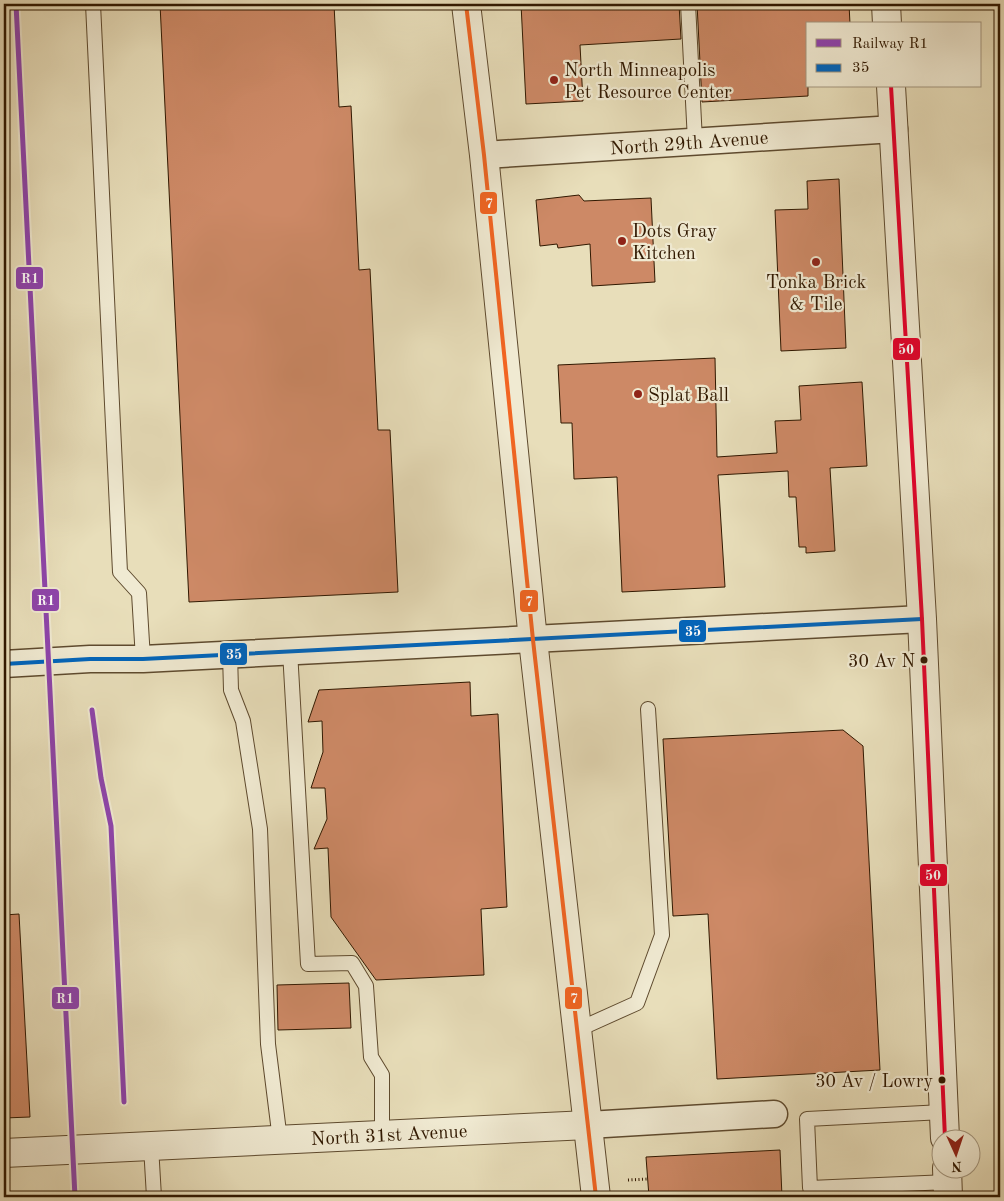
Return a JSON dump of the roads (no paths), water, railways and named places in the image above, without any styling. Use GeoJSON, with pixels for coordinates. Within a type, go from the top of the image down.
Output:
{"type":"FeatureCollection","features":[{"type":"Feature","properties":{"kind":"street"},"geometry":{"type":"LineString","coordinates":[[466,4],[484,154],[533,640],[596,1197]]}},
{"type":"Feature","properties":{"kind":"street"},"geometry":{"type":"LineString","coordinates":[[886,4],[887,22]]}},
{"type":"Feature","properties":{"kind":"street"},"geometry":{"type":"LineString","coordinates":[[891,88],[922,619],[944,1125]]}},
{"type":"Feature","properties":{"kind":"street","name":"North 29th Avenue"},"geometry":{"type":"LineString","coordinates":[[484,154],[894,129]]}},
{"type":"Feature","properties":{"kind":"street"},"geometry":{"type":"LineString","coordinates":[[4,664],[533,640],[922,619]]}},
{"type":"Feature","properties":{"kind":"street","name":"North 31st Avenue"},"geometry":{"type":"LineString","coordinates":[[4,1154],[774,1114]]}},
{"type":"Feature","properties":{"kind":"lane"},"geometry":{"type":"LineString","coordinates":[[93,4],[120,572],[139,593],[143,659]]}},
{"type":"Feature","properties":{"kind":"lane"},"geometry":{"type":"LineString","coordinates":[[688,4],[695,141]]}},
{"type":"Feature","properties":{"kind":"lane"},"geometry":{"type":"LineString","coordinates":[[290,651],[308,964],[352,963],[366,986],[371,1057],[382,1074],[382,1135]]}},
{"type":"Feature","properties":{"kind":"lane"},"geometry":{"type":"LineString","coordinates":[[230,654],[231,690],[243,721],[260,829],[268,1044],[280,1140]]}},
{"type":"Feature","properties":{"kind":"lane"},"geometry":{"type":"LineString","coordinates":[[577,1030],[637,1003],[662,935],[648,709]]}},
{"type":"Feature","properties":{"kind":"lane"},"geometry":{"type":"LineString","coordinates":[[944,1125],[807,1119],[810,1188],[948,1182]]}},
{"type":"Feature","properties":{"kind":"lane"},"geometry":{"type":"LineString","coordinates":[[151,1146],[154,1197]]}},
{"type":"Feature","properties":{"kind":"rail line","name":"R1"},"geometry":{"type":"LineString","coordinates":[[16,4],[75,1197]]}},
{"type":"Feature","properties":{"kind":"rail line","name":"R1"},"geometry":{"type":"LineString","coordinates":[[92,710],[101,778],[111,826],[124,1102]]}},
{"type":"Feature","properties":{"kind":"place","name":"North Minneapolis Pet Resource Center"},"geometry":{"type":"Point","coordinates":[554,80]}},
{"type":"Feature","properties":{"kind":"place","name":"Dots Gray Kitchen"},"geometry":{"type":"Point","coordinates":[622,241]}},
{"type":"Feature","properties":{"kind":"place","name":"Tonka Brick & Tile"},"geometry":{"type":"Point","coordinates":[816,262]}},
{"type":"Feature","properties":{"kind":"place","name":"Splat Ball"},"geometry":{"type":"Point","coordinates":[638,394]}},
{"type":"Feature","properties":{"kind":"place","name":"30 Av N"},"geometry":{"type":"Point","coordinates":[924,660]}},
{"type":"Feature","properties":{"kind":"place","name":"30 Av / Lowry"},"geometry":{"type":"Point","coordinates":[942,1080]}}]}
